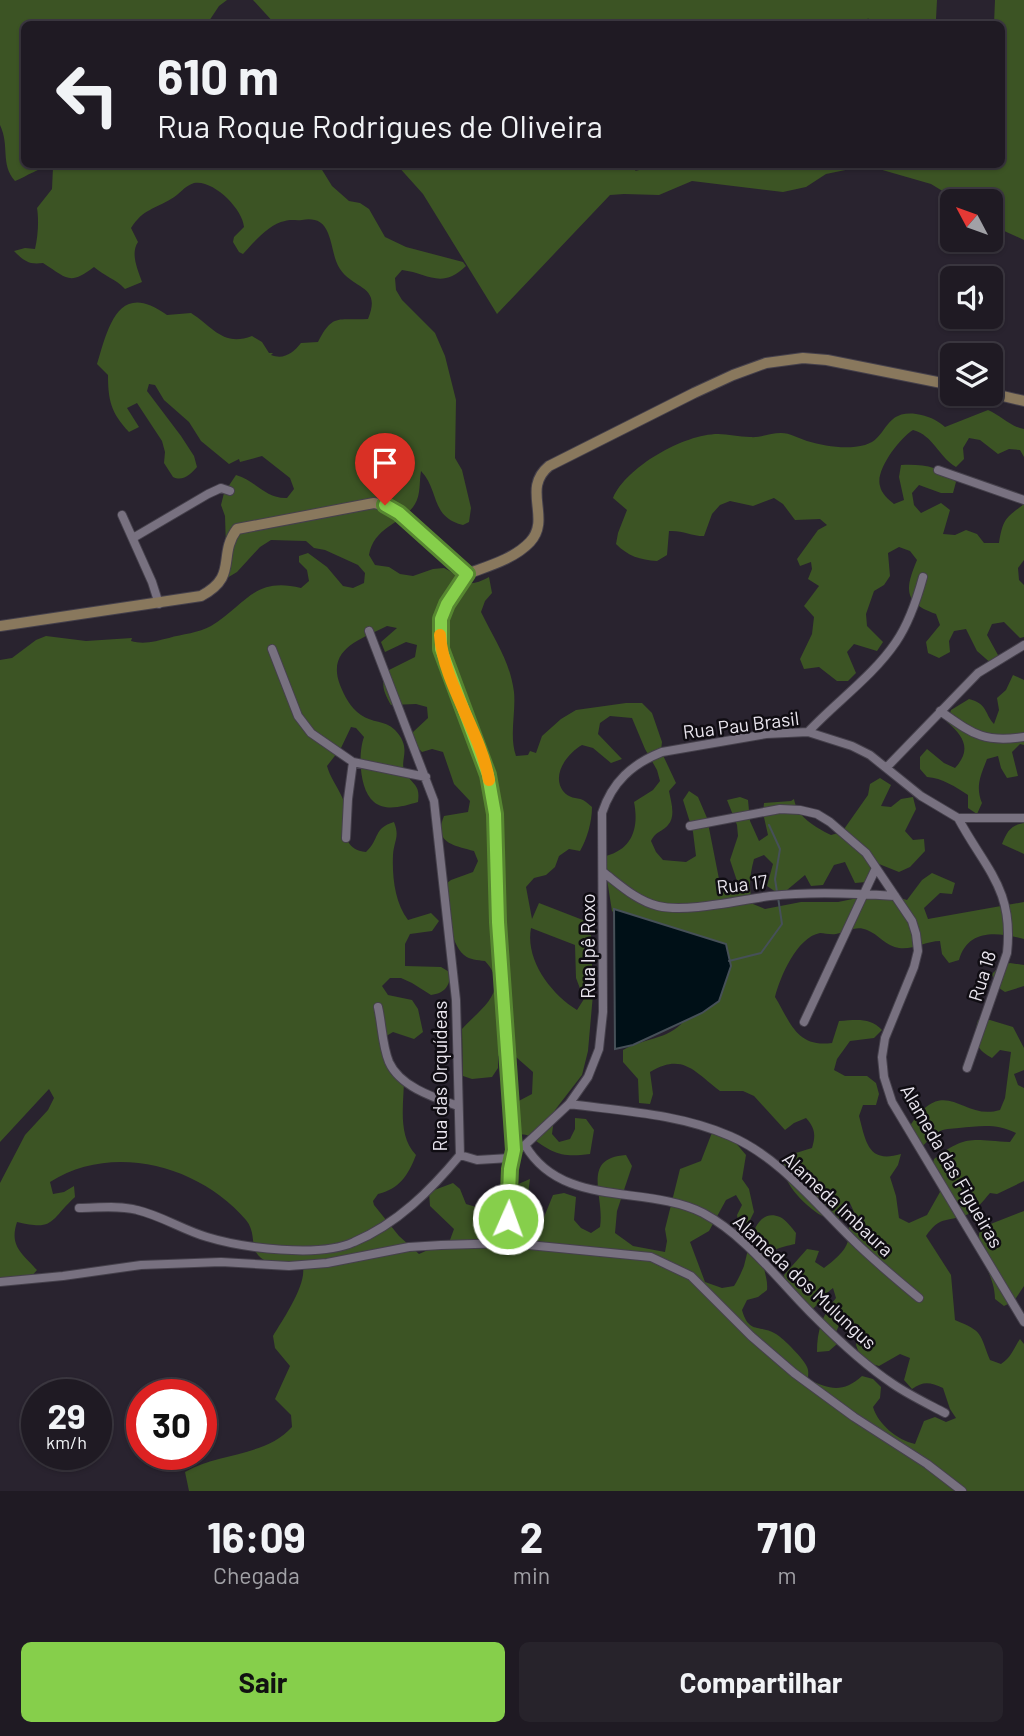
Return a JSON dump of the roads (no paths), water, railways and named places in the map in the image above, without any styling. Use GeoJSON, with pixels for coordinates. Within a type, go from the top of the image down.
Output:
{"type":"FeatureCollection","features":[{"type":"Feature","properties":{"kind":"main road"},"geometry":{"type":"LineString","coordinates":[[0,625],[201,596],[217,586],[223,577],[229,542],[237,529],[374,503],[385,505],[399,513],[467,574],[505,559],[531,541],[538,528],[536,484],[539,476],[549,466],[733,375],[766,363],[803,358],[827,360],[940,382]]}},
{"type":"Feature","properties":{"kind":"main road"},"geometry":{"type":"LineString","coordinates":[[1003,396],[1024,401]]}},
{"type":"Feature","properties":{"kind":"street"},"geometry":{"type":"LineString","coordinates":[[938,470],[1024,500]]}},
{"type":"Feature","properties":{"kind":"street"},"geometry":{"type":"LineString","coordinates":[[133,538],[208,494],[221,488],[230,491]]}},
{"type":"Feature","properties":{"kind":"street"},"geometry":{"type":"LineString","coordinates":[[122,515],[159,604]]}},
{"type":"Feature","properties":{"kind":"street"},"geometry":{"type":"LineString","coordinates":[[467,574],[447,604],[441,619],[441,649],[488,775],[495,814],[498,922],[513,1154],[508,1243]]}},
{"type":"Feature","properties":{"kind":"street"},"geometry":{"type":"LineString","coordinates":[[808,732],[880,662],[896,642],[916,601],[923,577]]}},
{"type":"Feature","properties":{"kind":"street","name":"Rua das Orquídeas"},"geometry":{"type":"LineString","coordinates":[[79,1208],[135,1209],[200,1235],[253,1247],[332,1248],[353,1243],[402,1214],[434,1185],[460,1155],[456,1000],[434,802],[369,631]]}},
{"type":"Feature","properties":{"kind":"street"},"geometry":{"type":"LineString","coordinates":[[887,767],[978,673],[1024,645]]}},
{"type":"Feature","properties":{"kind":"street"},"geometry":{"type":"LineString","coordinates":[[272,649],[298,716],[305,727],[353,762],[426,777]]}},
{"type":"Feature","properties":{"kind":"street"},"geometry":{"type":"LineString","coordinates":[[940,711],[977,736],[1005,740],[1024,737]]}},
{"type":"Feature","properties":{"kind":"street","name":"Rua Pau Brasil"},"geometry":{"type":"LineString","coordinates":[[616,783],[639,763],[662,752],[766,734],[808,732],[852,746],[887,767],[921,796],[958,818]]}},
{"type":"Feature","properties":{"kind":"street"},"geometry":{"type":"LineString","coordinates":[[346,838],[353,762]]}},
{"type":"Feature","properties":{"kind":"street","name":"Rua Ipê Roxo"},"geometry":{"type":"LineString","coordinates":[[513,1154],[569,1104],[587,1077],[598,1049],[603,1012],[602,813],[616,783]]}},
{"type":"Feature","properties":{"kind":"street","name":"Alameda das Figueiras"},"geometry":{"type":"LineString","coordinates":[[690,826],[780,809],[817,814],[866,853],[912,921],[918,951],[885,1038],[884,1077],[892,1102],[987,1256],[1024,1322]]}},
{"type":"Feature","properties":{"kind":"street"},"geometry":{"type":"LineString","coordinates":[[958,818],[1024,818]]}},
{"type":"Feature","properties":{"kind":"street","name":"Rua 18"},"geometry":{"type":"LineString","coordinates":[[958,818],[1002,890],[1009,934],[1007,953],[967,1068]]}},
{"type":"Feature","properties":{"kind":"street"},"geometry":{"type":"LineString","coordinates":[[804,1022],[875,870]]}},
{"type":"Feature","properties":{"kind":"street","name":"Rua 17"},"geometry":{"type":"LineString","coordinates":[[603,872],[639,898],[658,906],[679,908],[774,895],[862,893],[895,896]]}},
{"type":"Feature","properties":{"kind":"street"},"geometry":{"type":"LineString","coordinates":[[378,1007],[388,1059],[394,1070],[433,1098],[458,1106]]}},
{"type":"Feature","properties":{"kind":"street","name":"Alameda Imbaura"},"geometry":{"type":"LineString","coordinates":[[569,1104],[680,1120],[732,1136],[784,1171],[877,1262],[919,1298]]}},
{"type":"Feature","properties":{"kind":"street","name":"Alameda dos Mulungus"},"geometry":{"type":"LineString","coordinates":[[525,1145],[532,1158],[561,1180],[579,1188],[642,1195],[682,1204],[719,1222],[747,1246],[818,1321],[893,1385],[945,1413]]}},
{"type":"Feature","properties":{"kind":"street"},"geometry":{"type":"LineString","coordinates":[[460,1155],[477,1160],[513,1154]]}},
{"type":"Feature","properties":{"kind":"street"},"geometry":{"type":"LineString","coordinates":[[0,1282],[141,1265],[221,1262],[289,1266],[347,1261],[409,1247],[508,1243],[650,1257],[682,1271],[700,1284],[751,1336],[794,1373],[854,1417],[949,1479],[962,1491]]}},
{"type":"Feature","properties":{"kind":"waterway"},"geometry":{"type":"LineString","coordinates":[[769,825],[780,849],[775,879],[777,892]]}},
{"type":"Feature","properties":{"kind":"waterway"},"geometry":{"type":"LineString","coordinates":[[729,961],[761,953],[782,924],[778,897]]}}]}
